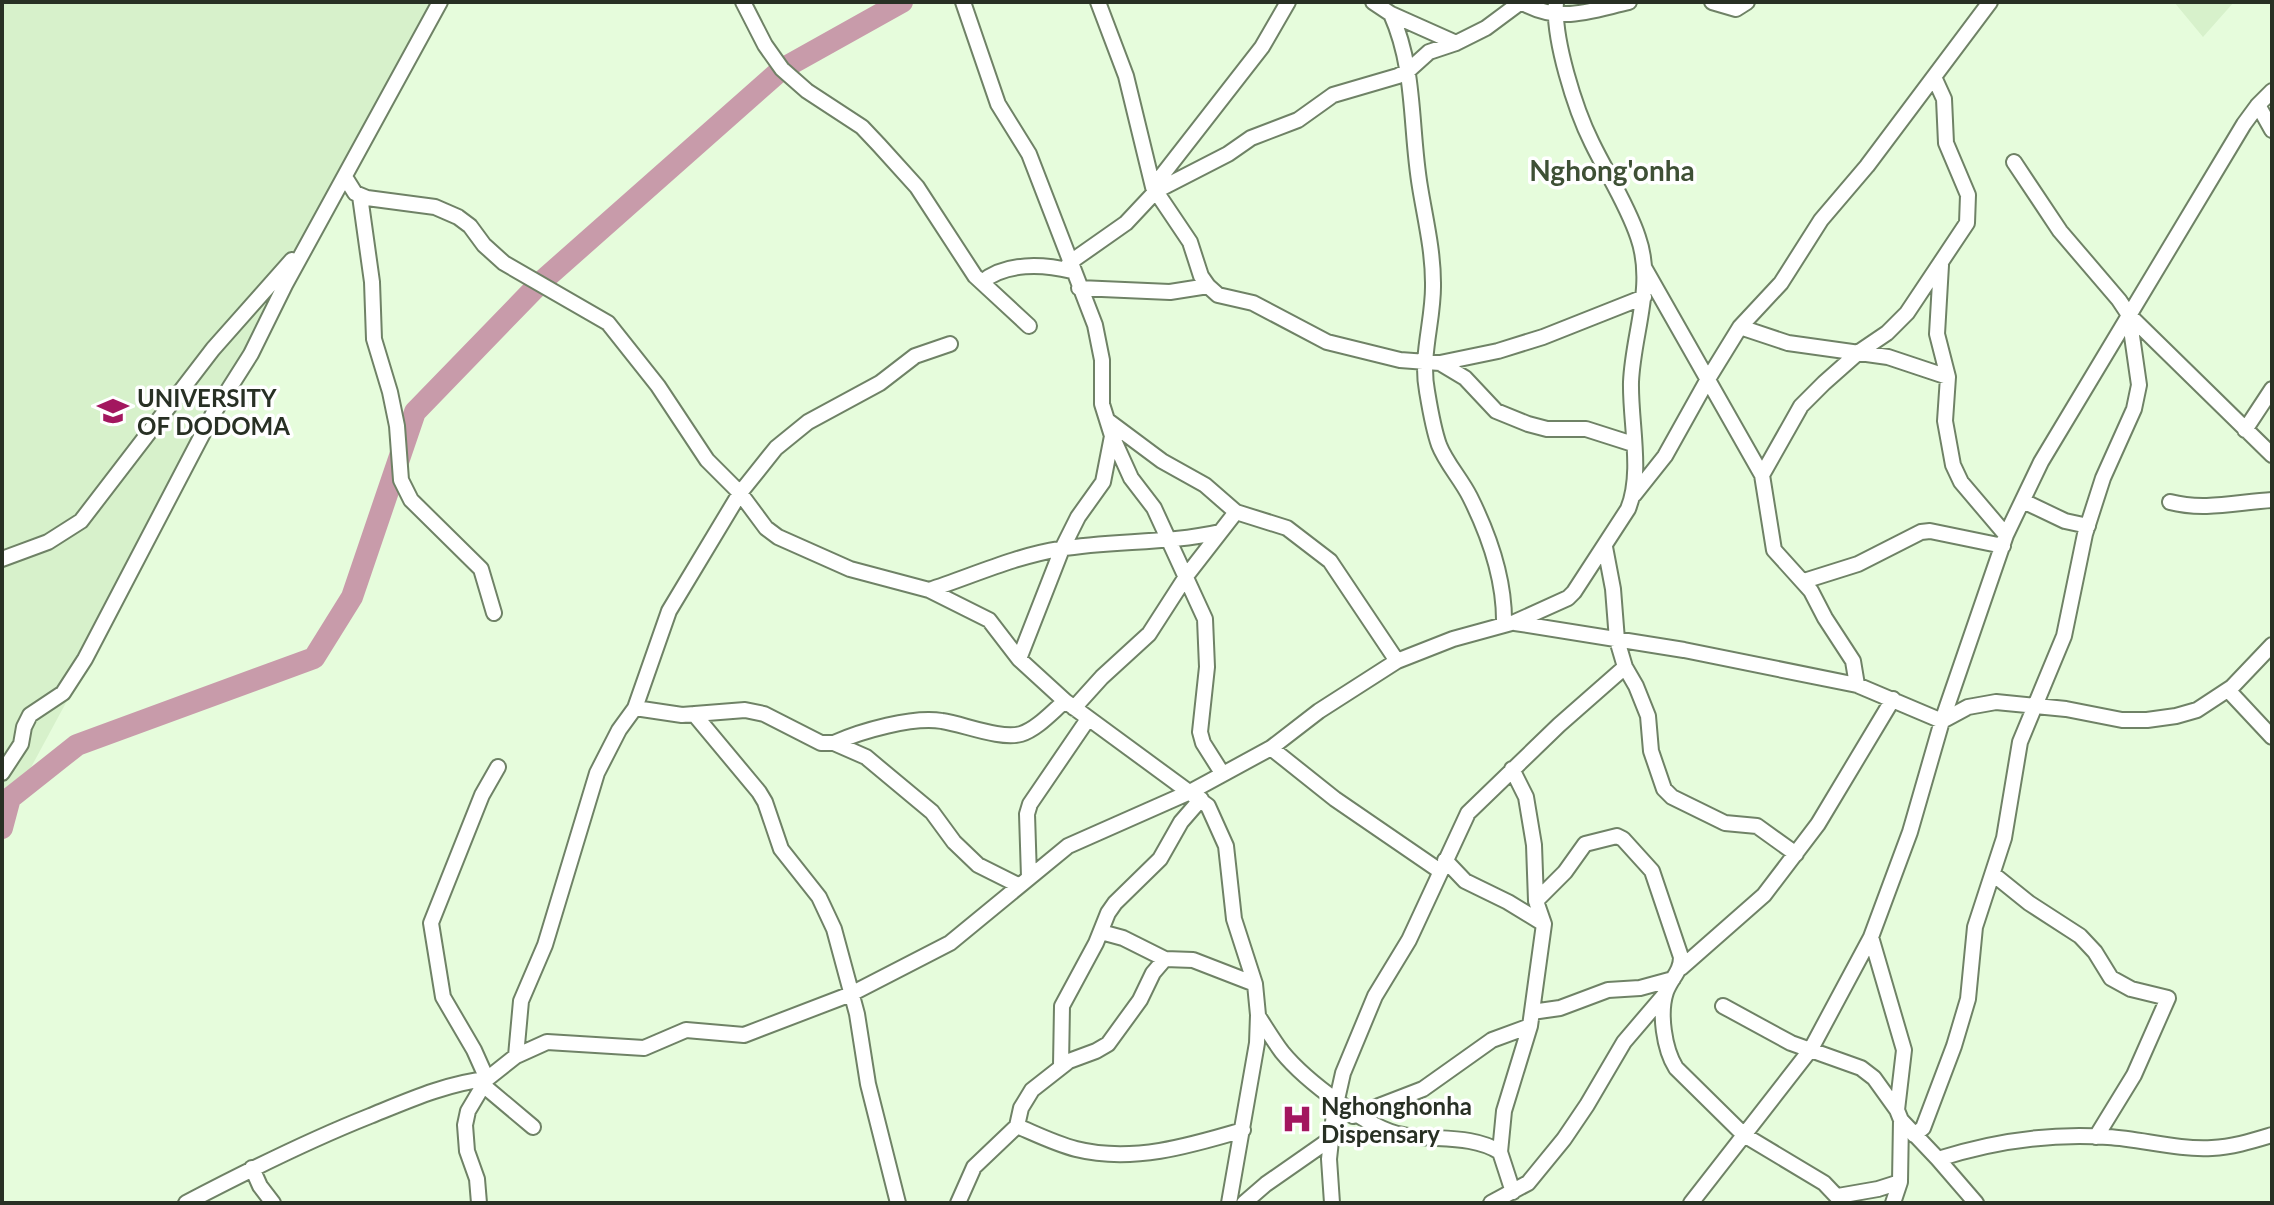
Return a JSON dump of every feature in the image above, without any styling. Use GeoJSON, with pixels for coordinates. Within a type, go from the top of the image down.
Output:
{"type":"FeatureCollection","features":[{"type":"Feature","properties":{"kind":"street"},"geometry":{"type":"LineString","coordinates":[[2,773],[21,744],[30,715],[63,693],[85,659],[213,414],[251,354],[440,2]]}},
{"type":"Feature","properties":{"kind":"street"},"geometry":{"type":"LineString","coordinates":[[743,2],[765,45],[782,69],[807,91],[862,127],[917,187],[965,262],[1029,326]]}},
{"type":"Feature","properties":{"kind":"street"},"geometry":{"type":"LineString","coordinates":[[963,2],[998,104],[1029,154],[1095,325],[1102,360],[1102,404],[1112,436],[1131,478],[1149,500],[1171,541],[1205,619],[1208,640],[1200,732],[1203,743],[1222,773]]}},
{"type":"Feature","properties":{"kind":"street"},"geometry":{"type":"LineString","coordinates":[[1098,2],[1126,76],[1154,189],[1190,242],[1201,276],[1218,295],[1253,303],[1327,342],[1400,360],[1433,362],[1523,344],[1644,297]]}},
{"type":"Feature","properties":{"kind":"street"},"geometry":{"type":"LineString","coordinates":[[982,282],[1011,268],[1071,267],[1117,230],[1154,189],[1262,47],[1288,2]]}},
{"type":"Feature","properties":{"kind":"street"},"geometry":{"type":"LineString","coordinates":[[1373,2],[1391,14],[1456,43]]}},
{"type":"Feature","properties":{"kind":"street"},"geometry":{"type":"LineString","coordinates":[[1154,189],[1228,154],[1251,138],[1298,120],[1333,95],[1398,76],[1429,52],[1486,28],[1521,2],[1537,11],[1629,2]]}},
{"type":"Feature","properties":{"kind":"street"},"geometry":{"type":"LineString","coordinates":[[1712,2],[1736,9],[1747,2]]}},
{"type":"Feature","properties":{"kind":"street"},"geometry":{"type":"LineString","coordinates":[[479,1203],[477,1179],[467,1151],[465,1125],[468,1111],[485,1082],[516,1056],[547,1042],[644,1048],[686,1030],[744,1035],[851,994],[950,943],[1068,846],[1195,796],[1222,773],[1271,748],[1319,711],[1397,661],[1453,639],[1509,624],[1568,598],[1605,547],[1634,495],[1665,456],[1740,327],[1781,283],[1821,220],[1990,2]]}},
{"type":"Feature","properties":{"kind":"street"},"geometry":{"type":"LineString","coordinates":[[1556,9],[1557,39],[1585,128],[1633,223],[1645,269],[1644,297],[1632,371],[1634,495]]}},
{"type":"Feature","properties":{"kind":"street"},"geometry":{"type":"LineString","coordinates":[[1391,14],[1403,40],[1409,70],[1416,153],[1433,280],[1433,362],[1425,383],[1435,433],[1442,452],[1470,496],[1485,534],[1509,624]]}},
{"type":"Feature","properties":{"kind":"street"},"geometry":{"type":"LineString","coordinates":[[1762,475],[1801,406],[1907,313],[1967,223],[1969,203],[1946,143],[1944,99],[1934,77]]}},
{"type":"Feature","properties":{"kind":"street"},"geometry":{"type":"LineString","coordinates":[[1691,1203],[1811,1049],[1871,937],[1910,832],[1942,721],[2004,540],[2041,462],[2258,105],[2272,91]]}},
{"type":"Feature","properties":{"kind":"street"},"geometry":{"type":"LineString","coordinates":[[2258,105],[2272,130]]}},
{"type":"Feature","properties":{"kind":"street"},"geometry":{"type":"LineString","coordinates":[[2014,162],[2060,231],[2129,315],[2272,455]]}},
{"type":"Feature","properties":{"kind":"street"},"geometry":{"type":"LineString","coordinates":[[345,177],[351,189],[360,196],[435,207],[450,213],[470,226],[484,245],[504,263],[608,323],[658,386],[707,460],[740,493],[766,528],[778,537],[850,569],[929,590],[989,620],[1019,659],[1070,704],[1195,796],[1212,812],[1226,846],[1234,919],[1255,984],[1258,1015],[1257,1043],[1229,1203]]}},
{"type":"Feature","properties":{"kind":"street"},"geometry":{"type":"LineString","coordinates":[[360,196],[372,282],[374,339],[397,426],[401,480],[411,500],[481,569],[494,613]]}},
{"type":"Feature","properties":{"kind":"street"},"geometry":{"type":"LineString","coordinates":[[2,559],[48,542],[81,521],[213,349],[309,241]]}},
{"type":"Feature","properties":{"kind":"street"},"geometry":{"type":"LineString","coordinates":[[1941,265],[1937,334],[1948,377],[1945,421],[1953,465],[1961,482],[2004,540]]}},
{"type":"Feature","properties":{"kind":"street"},"geometry":{"type":"LineString","coordinates":[[1645,269],[1762,475],[1774,550],[1804,581],[1853,661],[1857,685]]}},
{"type":"Feature","properties":{"kind":"street"},"geometry":{"type":"LineString","coordinates":[[1079,288],[1170,292],[1208,286]]}},
{"type":"Feature","properties":{"kind":"street"},"geometry":{"type":"LineString","coordinates":[[1914,1135],[1923,1128],[1965,1013],[1972,976],[1975,927],[2008,821],[2018,751],[2064,636],[2088,526],[2103,478],[2134,409],[2139,385],[2129,315]]}},
{"type":"Feature","properties":{"kind":"street"},"geometry":{"type":"LineString","coordinates":[[1740,327],[1788,343],[1888,357],[1948,377]]}},
{"type":"Feature","properties":{"kind":"street"},"geometry":{"type":"LineString","coordinates":[[516,1056],[521,1001],[545,945],[592,785],[603,760],[635,708],[662,625],[740,493],[776,448],[808,422],[880,383],[915,356],[950,344]]}},
{"type":"Feature","properties":{"kind":"street"},"geometry":{"type":"LineString","coordinates":[[1433,362],[1465,378],[1491,406],[1502,413],[1539,428],[1586,429],[1633,444]]}},
{"type":"Feature","properties":{"kind":"street"},"geometry":{"type":"LineString","coordinates":[[2245,430],[2272,389]]}},
{"type":"Feature","properties":{"kind":"street"},"geometry":{"type":"LineString","coordinates":[[1107,420],[1162,461],[1205,485],[1236,512],[1287,528],[1330,561],[1397,661]]}},
{"type":"Feature","properties":{"kind":"street"},"geometry":{"type":"LineString","coordinates":[[1019,659],[1062,549],[1078,517],[1103,482],[1112,436]]}},
{"type":"Feature","properties":{"kind":"street"},"geometry":{"type":"LineString","coordinates":[[2170,502],[2184,506],[2214,506],[2272,500]]}},
{"type":"Feature","properties":{"kind":"street"},"geometry":{"type":"LineString","coordinates":[[2023,501],[2065,521],[2088,526]]}},
{"type":"Feature","properties":{"kind":"street"},"geometry":{"type":"LineString","coordinates":[[635,708],[682,715],[745,710],[764,714],[821,743],[834,743],[907,723],[933,720],[1018,735],[1070,704],[1149,634],[1187,575],[1236,512]]}},
{"type":"Feature","properties":{"kind":"street"},"geometry":{"type":"LineString","coordinates":[[929,590],[1039,553],[1171,541],[1220,532]]}},
{"type":"Feature","properties":{"kind":"street"},"geometry":{"type":"LineString","coordinates":[[1804,581],[1858,564],[1921,532],[2004,540]]}},
{"type":"Feature","properties":{"kind":"street"},"geometry":{"type":"LineString","coordinates":[[1605,547],[1613,589],[1617,640],[1625,667],[1648,716],[1651,751],[1667,793],[1725,823],[1757,826],[1796,854]]}},
{"type":"Feature","properties":{"kind":"street"},"geometry":{"type":"LineString","coordinates":[[1509,624],[1739,660],[1857,685],[1942,721]]}},
{"type":"Feature","properties":{"kind":"street"},"geometry":{"type":"LineString","coordinates":[[1942,721],[1968,707],[1984,703],[2066,709],[2122,720],[2147,720],[2197,710],[2228,690],[2272,645]]}},
{"type":"Feature","properties":{"kind":"street"},"geometry":{"type":"LineString","coordinates":[[1332,1203],[1329,1173],[1333,1120],[1343,1073],[1362,1024],[1409,940],[1468,813],[1625,667]]}},
{"type":"Feature","properties":{"kind":"street"},"geometry":{"type":"LineString","coordinates":[[2228,690],[2272,737]]}},
{"type":"Feature","properties":{"kind":"street"},"geometry":{"type":"LineString","coordinates":[[1494,1202],[1528,1183],[1564,1139],[1615,1055],[1673,980],[1757,902],[1796,854],[1818,824],[1893,699]]}},
{"type":"Feature","properties":{"kind":"street"},"geometry":{"type":"LineString","coordinates":[[694,714],[759,792],[781,849],[819,897],[834,929],[857,1014],[868,1084],[898,1203]]}},
{"type":"Feature","properties":{"kind":"street"},"geometry":{"type":"LineString","coordinates":[[1024,881],[1030,804],[1088,719]]}},
{"type":"Feature","properties":{"kind":"street"},"geometry":{"type":"LineString","coordinates":[[834,743],[874,761],[932,812],[954,842],[978,865],[1024,881]]}},
{"type":"Feature","properties":{"kind":"street"},"geometry":{"type":"LineString","coordinates":[[1271,748],[1335,799],[1465,881],[1544,924]]}},
{"type":"Feature","properties":{"kind":"street"},"geometry":{"type":"LineString","coordinates":[[498,767],[476,808],[431,923],[443,997],[471,1043],[485,1082],[533,1127]]}},
{"type":"Feature","properties":{"kind":"street"},"geometry":{"type":"LineString","coordinates":[[1512,769],[1528,809],[1534,845],[1536,901],[1544,924],[1531,1019],[1504,1111],[1500,1152],[1513,1192]]}},
{"type":"Feature","properties":{"kind":"street"},"geometry":{"type":"LineString","coordinates":[[1061,1066],[1062,1006],[1108,913],[1160,859],[1195,796]]}},
{"type":"Feature","properties":{"kind":"street"},"geometry":{"type":"LineString","coordinates":[[1536,901],[1565,872],[1585,844],[1617,836],[1623,839],[1656,878],[1681,957],[1673,980],[1665,1043],[1676,1068],[1744,1135],[1824,1183],[1840,1200],[1900,1182]]}},
{"type":"Feature","properties":{"kind":"street"},"geometry":{"type":"LineString","coordinates":[[1993,874],[2029,903],[2080,936],[2095,952],[2103,970],[2111,978],[2131,989],[2168,998],[2134,1075],[2096,1137]]}},
{"type":"Feature","properties":{"kind":"street"},"geometry":{"type":"LineString","coordinates":[[1101,932],[1123,938],[1165,959],[1193,960],[1255,984]]}},
{"type":"Feature","properties":{"kind":"street"},"geometry":{"type":"LineString","coordinates":[[1871,937],[1904,1050],[1899,1115],[1900,1182],[1893,1203]]}},
{"type":"Feature","properties":{"kind":"street"},"geometry":{"type":"LineString","coordinates":[[958,1203],[974,1167],[1017,1126],[1021,1108],[1028,1096],[1061,1066],[1108,1044],[1165,959]]}},
{"type":"Feature","properties":{"kind":"street"},"geometry":{"type":"LineString","coordinates":[[1333,1120],[1358,1115],[1423,1089],[1492,1040],[1531,1019],[1608,990],[1640,988],[1673,980]]}},
{"type":"Feature","properties":{"kind":"street"},"geometry":{"type":"LineString","coordinates":[[1723,1006],[1782,1038],[1867,1072],[1914,1135],[1976,1203]]}},
{"type":"Feature","properties":{"kind":"street"},"geometry":{"type":"LineString","coordinates":[[1258,1015],[1285,1055],[1336,1102],[1358,1115],[1394,1133],[1478,1142],[1500,1152]]}},
{"type":"Feature","properties":{"kind":"street"},"geometry":{"type":"LineString","coordinates":[[186,1203],[349,1123],[462,1082],[485,1082]]}},
{"type":"Feature","properties":{"kind":"street"},"geometry":{"type":"LineString","coordinates":[[1017,1126],[1077,1150],[1128,1154],[1153,1152],[1243,1130]]}},
{"type":"Feature","properties":{"kind":"street"},"geometry":{"type":"LineString","coordinates":[[1938,1159],[2020,1138],[2065,1135],[2209,1149],[2272,1135]]}},
{"type":"Feature","properties":{"kind":"street"},"geometry":{"type":"LineString","coordinates":[[1244,1203],[1332,1138]]}},
{"type":"Feature","properties":{"kind":"street"},"geometry":{"type":"LineString","coordinates":[[252,1168],[260,1186],[273,1203]]}},
{"type":"Feature","properties":{"kind":"shaded area","name":"UNIVERSITY OF DODOMA"},"geometry":{"type":"Polygon","coordinates":[[[2,2],[445,2],[2,821],[2,2]]]}},
{"type":"Feature","properties":{"kind":"shaded area"},"geometry":{"type":"Polygon","coordinates":[[[2174,2],[2234,2],[2203,37],[2174,2]]]}},
{"type":"Feature","properties":{"kind":"waterway"},"geometry":{"type":"LineString","coordinates":[[2,828],[10,798],[77,745],[314,658],[352,597],[415,412],[540,283],[782,69],[902,2]]}},
{"type":"Feature","properties":{"kind":"place","name":"UNIVERSITY OF DODOMA"},"geometry":{"type":"Point","coordinates":[113,411]}},
{"type":"Feature","properties":{"kind":"place","name":"Nghonghonha Dispensary"},"geometry":{"type":"Point","coordinates":[1297,1119]}},
{"type":"Feature","properties":{"kind":"district","name":"Nghong'onha"},"geometry":{"type":"Point","coordinates":[1612,170]}}]}
